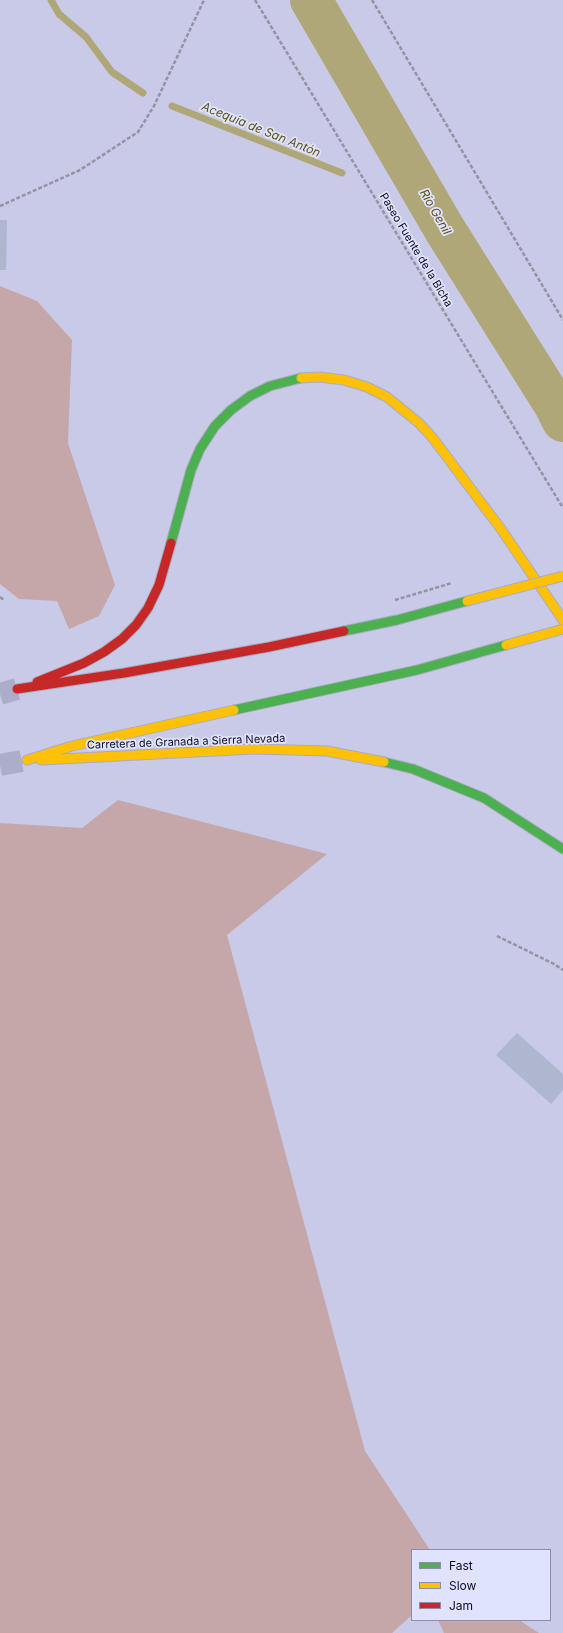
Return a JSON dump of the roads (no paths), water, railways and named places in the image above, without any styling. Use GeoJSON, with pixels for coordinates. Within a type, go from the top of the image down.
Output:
{"type":"FeatureCollection","features":[{"type":"Feature","properties":{"kind":"main road"},"geometry":{"type":"LineString","coordinates":[[563,576],[396,620],[224,655],[124,673],[17,689],[84,663],[110,648],[122,639],[136,625],[148,608],[159,585],[191,470],[207,437],[215,426],[231,410],[250,396],[270,386],[295,379],[320,377],[344,380],[367,387],[387,397],[419,423],[432,437],[500,529],[563,620]]}},
{"type":"Feature","properties":{"kind":"main road","name":"Carretera de Granada a Sierra Nevada"},"geometry":{"type":"LineString","coordinates":[[563,629],[417,670],[72,746],[27,760],[254,749],[327,751],[356,755],[413,769],[484,798],[563,849]]}},
{"type":"Feature","properties":{"kind":"waterway","name":"Acequia de San Antón"},"geometry":{"type":"LineString","coordinates":[[51,0],[59,14],[86,37],[112,72],[143,93]]}},
{"type":"Feature","properties":{"kind":"waterway","name":"Río Genil"},"geometry":{"type":"LineString","coordinates":[[311,0],[445,230],[555,405],[563,421]]}},
{"type":"Feature","properties":{"kind":"waterway","name":"Acequia de San Antón"},"geometry":{"type":"LineString","coordinates":[[172,106],[342,173]]}},
{"type":"Feature","properties":{"kind":"tunnel"},"geometry":{"type":"LineString","coordinates":[[0,694],[17,689]]}},
{"type":"Feature","properties":{"kind":"tunnel"},"geometry":{"type":"LineString","coordinates":[[0,765],[27,760]]}}]}
